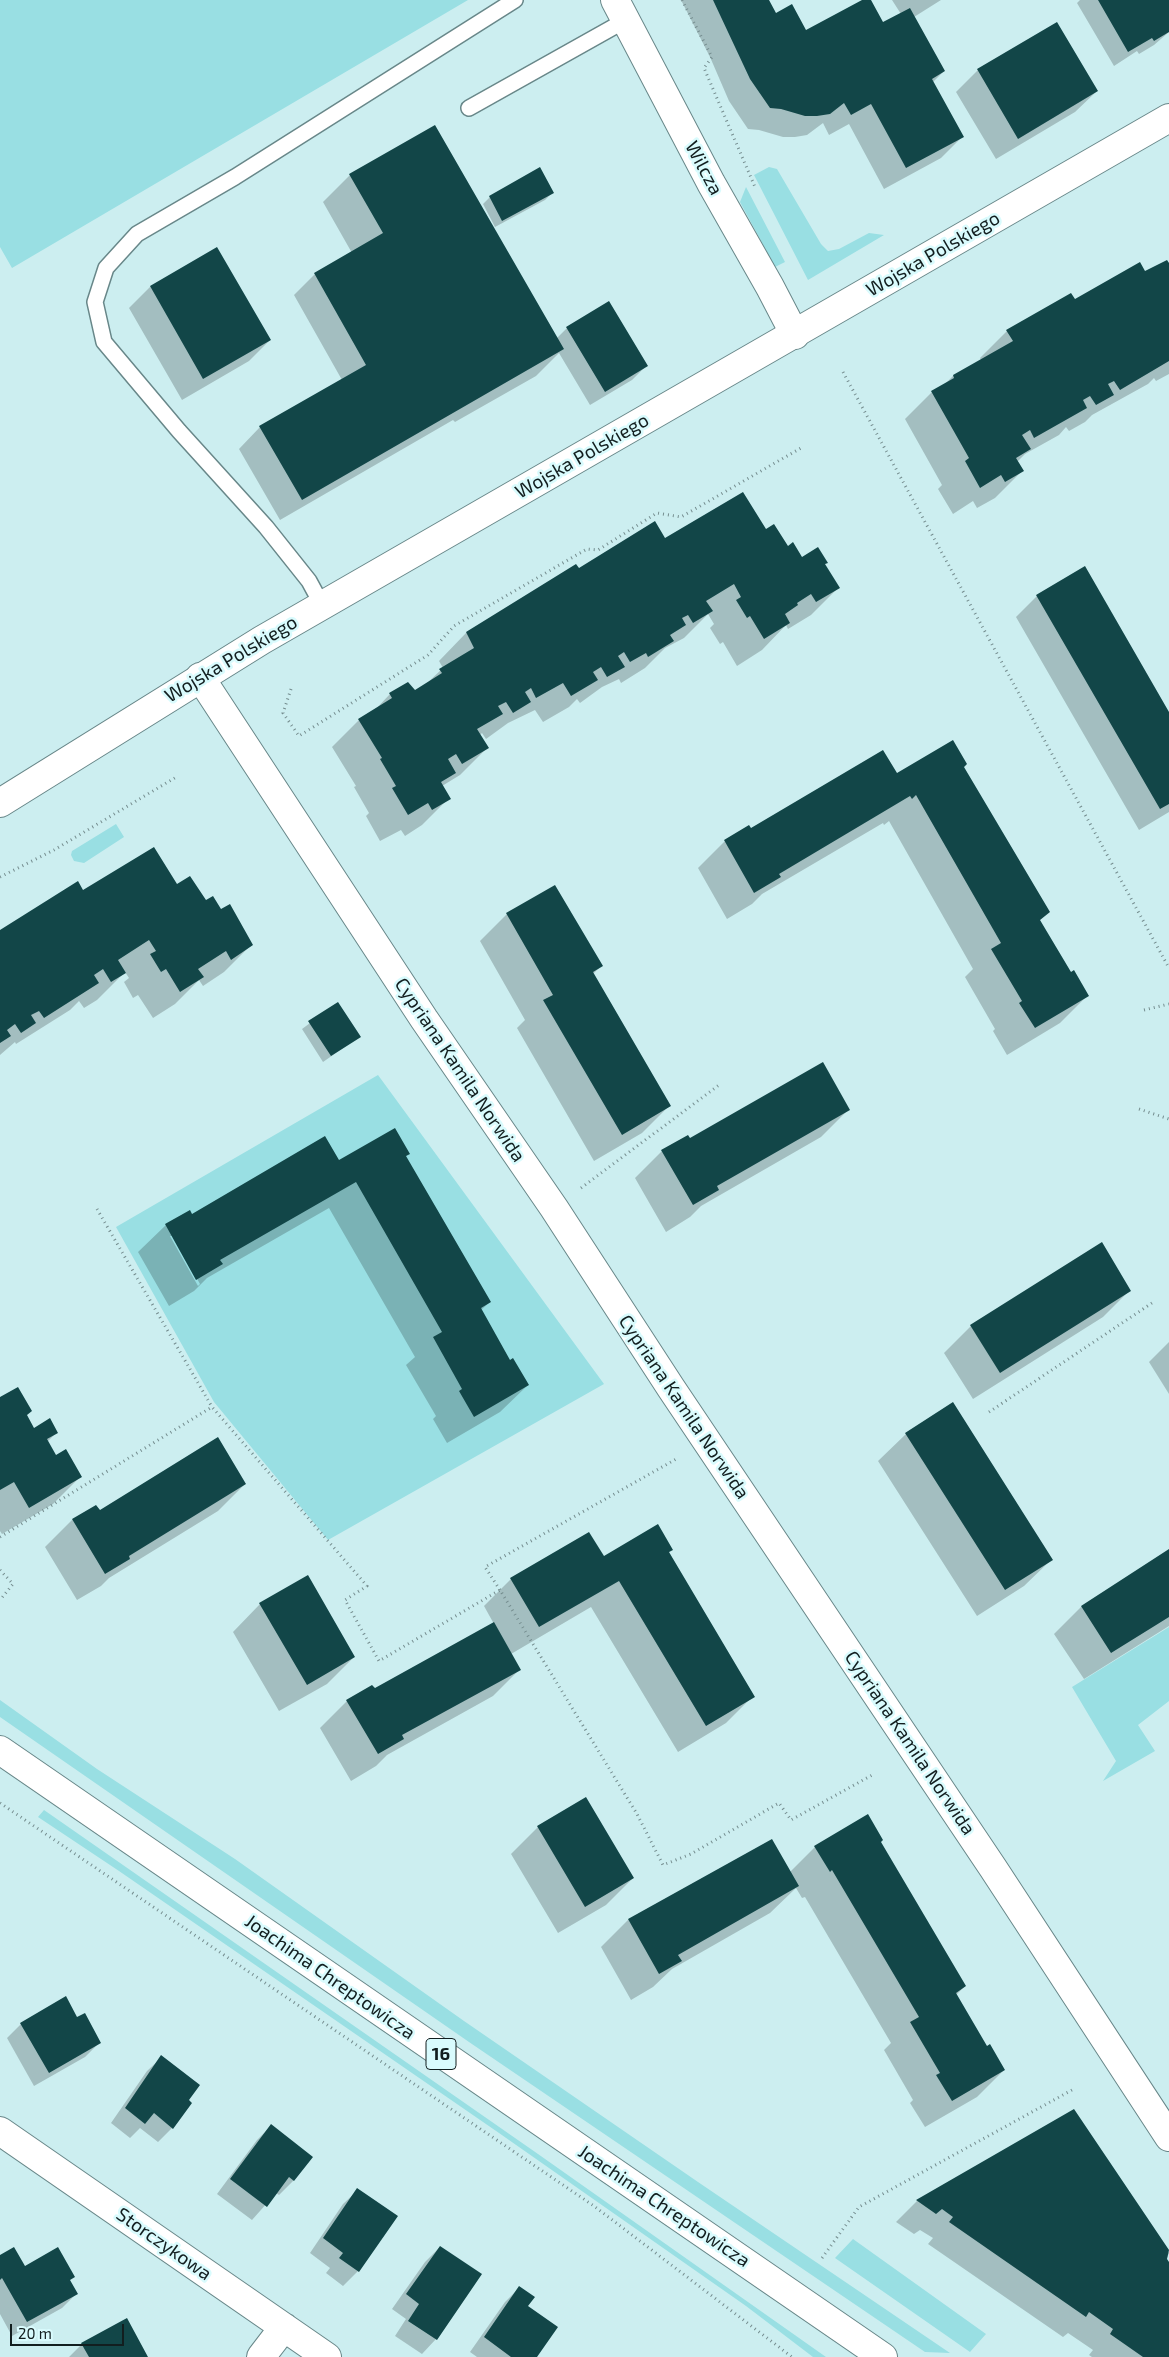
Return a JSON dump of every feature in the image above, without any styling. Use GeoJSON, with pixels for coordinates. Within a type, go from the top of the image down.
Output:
{"type":"FeatureCollection","features":[{"type":"Feature","properties":{"kind":"street","name":"Wilcza"},"geometry":{"type":"LineString","coordinates":[[621,10],[711,183],[770,287],[794,335]]}},
{"type":"Feature","properties":{"kind":"street","name":"Wojska Polskiego"},"geometry":{"type":"LineString","coordinates":[[0,803],[200,677],[322,605],[1169,118]]}},
{"type":"Feature","properties":{"kind":"street","name":"Cypriana Kamila Norwida"},"geometry":{"type":"LineString","coordinates":[[200,677],[424,1019],[554,1208],[707,1442],[993,1868],[1169,2137]]}},
{"type":"Feature","properties":{"kind":"street","name":"Joachima Chreptowicza"},"geometry":{"type":"LineString","coordinates":[[0,1750],[883,2357]]}},
{"type":"Feature","properties":{"kind":"street","name":"Storczykowa"},"geometry":{"type":"LineString","coordinates":[[0,2131],[327,2357]]}},
{"type":"Feature","properties":{"kind":"street"},"geometry":{"type":"LineString","coordinates":[[260,2357],[284,2327]]}},
{"type":"Feature","properties":{"kind":"lane"},"geometry":{"type":"LineString","coordinates":[[322,605],[309,581],[266,528],[179,431],[104,342],[95,302],[106,268],[137,234],[235,177],[515,0]]}},
{"type":"Feature","properties":{"kind":"lane"},"geometry":{"type":"LineString","coordinates":[[469,108],[621,10]]}},
{"type":"Feature","properties":{"kind":"path"},"geometry":{"type":"LineString","coordinates":[[682,0],[712,57],[704,68],[757,190]]}},
{"type":"Feature","properties":{"kind":"path"},"geometry":{"type":"LineString","coordinates":[[844,372],[1169,968]]}},
{"type":"Feature","properties":{"kind":"path"},"geometry":{"type":"LineString","coordinates":[[290,689],[283,713],[299,736],[428,655],[454,626],[587,549],[598,550],[657,513],[681,517],[801,448]]}},
{"type":"Feature","properties":{"kind":"path"},"geometry":{"type":"LineString","coordinates":[[0,877],[54,850],[178,776]]}},
{"type":"Feature","properties":{"kind":"path"},"geometry":{"type":"LineString","coordinates":[[1144,1010],[1169,1004]]}},
{"type":"Feature","properties":{"kind":"path"},"geometry":{"type":"LineString","coordinates":[[554,1208],[719,1085]]}},
{"type":"Feature","properties":{"kind":"path"},"geometry":{"type":"LineString","coordinates":[[1139,1109],[1169,1119]]}},
{"type":"Feature","properties":{"kind":"path"},"geometry":{"type":"LineString","coordinates":[[97,1209],[212,1407],[367,1586],[345,1600],[378,1661],[500,1590]]}},
{"type":"Feature","properties":{"kind":"path"},"geometry":{"type":"LineString","coordinates":[[990,1412],[1155,1301]]}},
{"type":"Feature","properties":{"kind":"path"},"geometry":{"type":"LineString","coordinates":[[0,1537],[212,1407]]}},
{"type":"Feature","properties":{"kind":"path"},"geometry":{"type":"LineString","coordinates":[[707,1442],[485,1568],[637,1814],[663,1865],[691,1854],[779,1803],[791,1820],[874,1774]]}},
{"type":"Feature","properties":{"kind":"path"},"geometry":{"type":"LineString","coordinates":[[0,1570],[13,1584],[0,1600]]}},
{"type":"Feature","properties":{"kind":"path"},"geometry":{"type":"LineString","coordinates":[[0,1803],[594,2206],[792,2357]]}},
{"type":"Feature","properties":{"kind":"path"},"geometry":{"type":"LineString","coordinates":[[822,2258],[859,2207],[1072,2090]]}},
{"type":"Feature","properties":{"kind":"shaded area"},"geometry":{"type":"Polygon","coordinates":[[[0,0],[468,0],[12,268],[0,247],[0,0]]]}},
{"type":"Feature","properties":{"kind":"shaded area"},"geometry":{"type":"Polygon","coordinates":[[[769,167],[777,169],[821,244],[828,251],[839,249],[869,233],[884,235],[808,280],[754,175],[769,167]]]}},
{"type":"Feature","properties":{"kind":"shaded area"},"geometry":{"type":"Polygon","coordinates":[[[746,187],[785,262],[775,267],[740,202],[746,187]]]}},
{"type":"Feature","properties":{"kind":"shaded area"},"geometry":{"type":"Polygon","coordinates":[[[116,824],[124,837],[84,863],[74,861],[71,855],[72,851],[116,824]]]}},
{"type":"Feature","properties":{"kind":"shaded area"},"geometry":{"type":"Polygon","coordinates":[[[378,1075],[604,1384],[328,1540],[214,1402],[116,1227],[378,1075]]]}},
{"type":"Feature","properties":{"kind":"shaded area"},"geometry":{"type":"Polygon","coordinates":[[[1169,1627],[1169,1701],[1138,1725],[1155,1751],[1103,1781],[1116,1761],[1072,1687],[1169,1627]]]}},
{"type":"Feature","properties":{"kind":"shaded area"},"geometry":{"type":"Polygon","coordinates":[[[0,1700],[97,1769],[235,1859],[464,2021],[950,2353],[925,2352],[469,2042],[0,1717],[0,1700]]]}},
{"type":"Feature","properties":{"kind":"shaded area"},"geometry":{"type":"Polygon","coordinates":[[[44,1810],[826,2357],[813,2357],[746,2306],[499,2133],[38,1817],[44,1810]]]}},
{"type":"Feature","properties":{"kind":"shaded area"},"geometry":{"type":"Polygon","coordinates":[[[853,2239],[986,2334],[970,2352],[835,2258],[853,2239]]]}},
{"type":"Feature","properties":{"kind":"building"},"geometry":{"type":"Polygon","coordinates":[[[713,0],[769,0],[776,13],[792,4],[806,30],[862,0],[871,0],[883,22],[910,8],[945,71],[932,79],[964,137],[906,168],[871,104],[851,115],[844,103],[830,114],[817,116],[805,116],[770,108],[750,79],[713,0]]]}},
{"type":"Feature","properties":{"kind":"building"},"geometry":{"type":"Polygon","coordinates":[[[1098,0],[1169,0],[1169,32],[1154,41],[1152,38],[1128,52],[1098,0]]]}},
{"type":"Feature","properties":{"kind":"building"},"geometry":{"type":"Polygon","coordinates":[[[1057,22],[1098,91],[1018,139],[977,69],[1057,22]]]}},
{"type":"Feature","properties":{"kind":"building"},"geometry":{"type":"Polygon","coordinates":[[[435,125],[564,349],[302,500],[259,426],[366,365],[314,273],[383,233],[349,174],[435,125]]]}},
{"type":"Feature","properties":{"kind":"building"},"geometry":{"type":"Polygon","coordinates":[[[540,167],[554,193],[502,221],[489,196],[540,167]]]}},
{"type":"Feature","properties":{"kind":"building"},"geometry":{"type":"Polygon","coordinates":[[[217,247],[271,340],[203,379],[150,286],[217,247]]]}},
{"type":"Feature","properties":{"kind":"building"},"geometry":{"type":"Polygon","coordinates":[[[1167,260],[1169,263],[1169,361],[1120,390],[1114,381],[1108,384],[1114,395],[1096,405],[1090,396],[1083,400],[1087,408],[1034,438],[1030,430],[1022,435],[1031,449],[1016,458],[1024,471],[1005,482],[1001,475],[980,488],[965,461],[969,458],[931,391],[954,378],[953,375],[1013,341],[1006,330],[1071,293],[1075,299],[1140,262],[1145,271],[1167,260]]]}},
{"type":"Feature","properties":{"kind":"building"},"geometry":{"type":"Polygon","coordinates":[[[609,301],[648,366],[605,392],[566,327],[609,301]]]}},
{"type":"Feature","properties":{"kind":"building"},"geometry":{"type":"Polygon","coordinates":[[[743,492],[766,529],[774,524],[788,546],[793,542],[802,557],[818,547],[828,563],[825,564],[840,588],[816,602],[811,594],[797,603],[798,605],[785,614],[790,623],[764,639],[750,616],[747,618],[736,600],[741,597],[734,584],[706,601],[713,611],[693,623],[688,615],[682,618],[686,625],[670,635],[674,641],[648,657],[646,653],[630,662],[624,652],[618,656],[625,667],[607,677],[601,667],[593,672],[598,680],[571,696],[563,683],[536,698],[531,688],[525,692],[531,702],[513,713],[506,702],[498,706],[503,714],[477,729],[489,748],[462,764],[456,754],[448,759],[456,773],[441,782],[451,799],[432,810],[428,803],[408,815],[392,788],[396,786],[380,759],[382,758],[358,719],[392,698],[389,693],[408,682],[415,690],[442,673],[439,669],[474,648],[466,632],[576,564],[579,568],[655,521],[665,538],[743,492]]]}},
{"type":"Feature","properties":{"kind":"building"},"geometry":{"type":"Polygon","coordinates":[[[1085,566],[1169,712],[1169,804],[1160,809],[1036,595],[1085,566]]]}},
{"type":"Feature","properties":{"kind":"building"},"geometry":{"type":"Polygon","coordinates":[[[953,740],[967,764],[964,767],[1050,912],[1040,920],[1071,972],[1074,970],[1089,996],[1035,1028],[1019,1003],[1022,1001],[991,949],[1001,943],[916,795],[912,799],[910,796],[779,874],[781,877],[754,893],[724,840],[749,825],[751,828],[883,750],[897,773],[953,740]]]}},
{"type":"Feature","properties":{"kind":"building"},"geometry":{"type":"Polygon","coordinates":[[[154,847],[177,884],[190,876],[206,900],[213,896],[221,909],[230,904],[253,945],[231,960],[226,951],[198,969],[204,977],[180,992],[166,969],[161,972],[150,954],[156,951],[149,940],[118,960],[126,973],[111,982],[103,969],[94,975],[99,983],[44,1018],[39,1011],[31,1015],[36,1023],[21,1033],[15,1024],[7,1030],[11,1036],[0,1043],[0,930],[78,881],[83,890],[154,847]]]}},
{"type":"Feature","properties":{"kind":"building"},"geometry":{"type":"Polygon","coordinates":[[[555,885],[603,966],[593,972],[671,1106],[622,1135],[543,1000],[553,995],[506,913],[555,885]]]}},
{"type":"Feature","properties":{"kind":"building"},"geometry":{"type":"Polygon","coordinates":[[[338,1002],[361,1037],[331,1056],[308,1021],[338,1002]]]}},
{"type":"Feature","properties":{"kind":"building"},"geometry":{"type":"Polygon","coordinates":[[[823,1062],[850,1110],[717,1186],[719,1190],[693,1205],[661,1150],[688,1135],[690,1138],[823,1062]]]}},
{"type":"Feature","properties":{"kind":"building"},"geometry":{"type":"Polygon","coordinates":[[[395,1128],[410,1154],[406,1156],[491,1302],[481,1308],[510,1360],[513,1358],[529,1385],[474,1417],[459,1391],[462,1389],[433,1337],[442,1332],[356,1182],[220,1260],[223,1264],[196,1280],[165,1224],[190,1210],[192,1214],[325,1136],[339,1160],[395,1128]]]}},
{"type":"Feature","properties":{"kind":"building"},"geometry":{"type":"Polygon","coordinates":[[[1102,1242],[1131,1291],[1000,1373],[970,1325],[1102,1242]]]}},
{"type":"Feature","properties":{"kind":"building"},"geometry":{"type":"Polygon","coordinates":[[[18,1387],[32,1411],[27,1415],[34,1428],[50,1418],[58,1433],[47,1439],[56,1455],[66,1449],[82,1477],[29,1508],[14,1482],[0,1490],[0,1397],[18,1387]]]}},
{"type":"Feature","properties":{"kind":"building"},"geometry":{"type":"Polygon","coordinates":[[[953,1402],[1053,1560],[1005,1590],[905,1433],[953,1402]]]}},
{"type":"Feature","properties":{"kind":"building"},"geometry":{"type":"Polygon","coordinates":[[[218,1437],[246,1484],[129,1556],[130,1559],[105,1574],[72,1519],[96,1505],[100,1510],[218,1437]]]}},
{"type":"Feature","properties":{"kind":"building"},"geometry":{"type":"Polygon","coordinates":[[[658,1524],[673,1550],[669,1552],[755,1697],[706,1726],[619,1581],[539,1627],[510,1578],[589,1532],[604,1556],[658,1524]]]}},
{"type":"Feature","properties":{"kind":"building"},"geometry":{"type":"Polygon","coordinates":[[[1169,1549],[1169,1617],[1111,1653],[1081,1606],[1169,1549]]]}},
{"type":"Feature","properties":{"kind":"building"},"geometry":{"type":"Polygon","coordinates":[[[308,1575],[355,1657],[307,1685],[259,1603],[308,1575]]]}},
{"type":"Feature","properties":{"kind":"building"},"geometry":{"type":"Polygon","coordinates":[[[494,1622],[521,1670],[402,1735],[404,1739],[378,1754],[346,1700],[372,1685],[375,1688],[494,1622]]]}},
{"type":"Feature","properties":{"kind":"building"},"geometry":{"type":"Polygon","coordinates":[[[586,1797],[634,1878],[585,1907],[537,1826],[586,1797]]]}},
{"type":"Feature","properties":{"kind":"building"},"geometry":{"type":"Polygon","coordinates":[[[868,1814],[883,1840],[881,1842],[966,1986],[956,1993],[987,2046],[990,2044],[1005,2070],[952,2101],[936,2075],[940,2073],[910,2022],[919,2017],[832,1870],[830,1872],[814,1846],[868,1814]]]}},
{"type":"Feature","properties":{"kind":"building"},"geometry":{"type":"Polygon","coordinates":[[[772,1839],[799,1886],[678,1955],[682,1961],[659,1974],[628,1919],[772,1839]]]}},
{"type":"Feature","properties":{"kind":"building"},"geometry":{"type":"Polygon","coordinates":[[[66,1996],[77,2017],[85,2013],[101,2043],[49,2073],[20,2023],[66,1996]]]}},
{"type":"Feature","properties":{"kind":"building"},"geometry":{"type":"Polygon","coordinates":[[[161,2055],[200,2085],[189,2100],[192,2103],[173,2129],[154,2113],[145,2124],[125,2108],[161,2055]]]}},
{"type":"Feature","properties":{"kind":"building"},"geometry":{"type":"Polygon","coordinates":[[[1074,2109],[1169,2250],[1167,2259],[1169,2262],[1169,2357],[1143,2357],[1110,2334],[1113,2329],[1089,2312],[1086,2317],[949,2222],[953,2217],[942,2209],[936,2214],[916,2200],[1074,2109]]]}},
{"type":"Feature","properties":{"kind":"building"},"geometry":{"type":"Polygon","coordinates":[[[271,2124],[313,2157],[294,2181],[289,2177],[267,2207],[230,2179],[271,2124]]]}},
{"type":"Feature","properties":{"kind":"building"},"geometry":{"type":"Polygon","coordinates":[[[357,2188],[398,2216],[359,2272],[339,2258],[343,2253],[323,2238],[357,2188]]]}},
{"type":"Feature","properties":{"kind":"building"},"geometry":{"type":"Polygon","coordinates":[[[440,2246],[482,2274],[437,2340],[408,2321],[419,2304],[406,2294],[440,2246]]]}},
{"type":"Feature","properties":{"kind":"building"},"geometry":{"type":"Polygon","coordinates":[[[14,2247],[25,2266],[58,2247],[75,2277],[70,2280],[78,2294],[27,2322],[2,2278],[0,2280],[0,2255],[14,2247]]]}},
{"type":"Feature","properties":{"kind":"building"},"geometry":{"type":"Polygon","coordinates":[[[519,2286],[535,2297],[528,2306],[558,2327],[537,2357],[511,2357],[484,2337],[519,2286]]]}},
{"type":"Feature","properties":{"kind":"building"},"geometry":{"type":"Polygon","coordinates":[[[127,2318],[148,2357],[89,2357],[81,2343],[127,2318]]]}}]}
